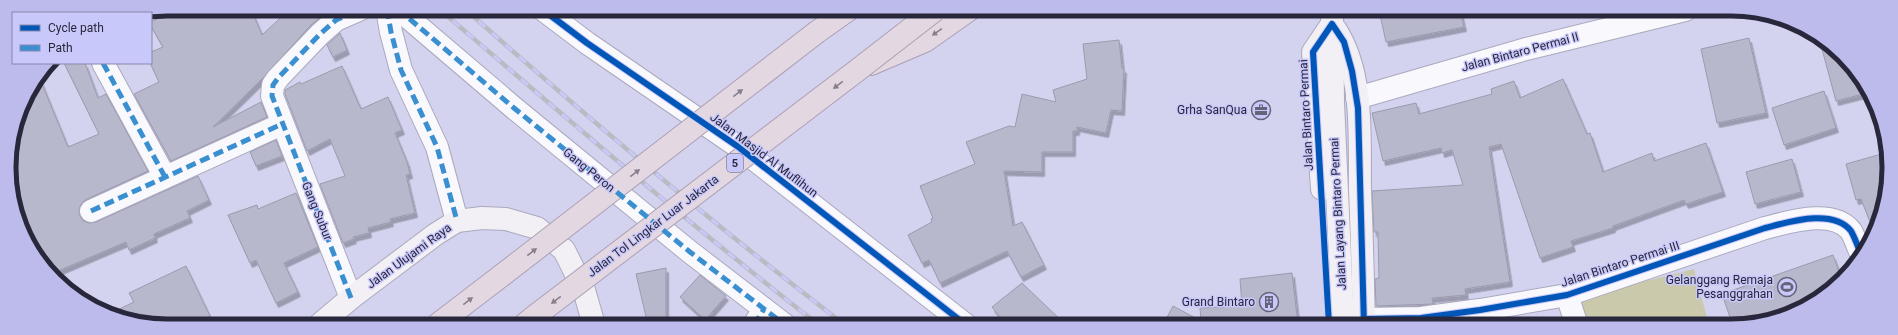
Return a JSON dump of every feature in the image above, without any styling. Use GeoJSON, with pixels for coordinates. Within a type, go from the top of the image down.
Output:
{"type":"FeatureCollection","features":[{"type":"Feature","properties":{"kind":"highway"},"geometry":{"type":"LineString","coordinates":[[817,32],[832,16]]}},
{"type":"Feature","properties":{"kind":"highway"},"geometry":{"type":"LineString","coordinates":[[445,319],[840,16]]}},
{"type":"Feature","properties":{"kind":"highway","name":"Jalan Tol Lingkar Luar Jakarta"},"geometry":{"type":"LineString","coordinates":[[530,319],[927,16]]}},
{"type":"Feature","properties":{"kind":"highway"},"geometry":{"type":"LineString","coordinates":[[859,69],[925,40],[960,16]]}},
{"type":"Feature","properties":{"kind":"street","name":"Gang Subur"},"geometry":{"type":"LineString","coordinates":[[345,16],[336,20],[320,34],[278,78],[273,85],[272,96],[351,298]]}},
{"type":"Feature","properties":{"kind":"street"},"geometry":{"type":"LineString","coordinates":[[388,16],[401,70],[437,147],[457,221]]}},
{"type":"Feature","properties":{"kind":"street","name":"Gang Peron"},"geometry":{"type":"LineString","coordinates":[[406,16],[514,108],[690,252],[759,317]]}},
{"type":"Feature","properties":{"kind":"street","name":"Jalan Masjid Al Muflihun"},"geometry":{"type":"LineString","coordinates":[[551,16],[587,43],[737,146],[958,319]]}},
{"type":"Feature","properties":{"kind":"street","name":"Jalan Bintaro Permai II"},"geometry":{"type":"LineString","coordinates":[[1357,98],[1526,49],[1660,16]]}},
{"type":"Feature","properties":{"kind":"street"},"geometry":{"type":"LineString","coordinates":[[1332,17],[1344,42],[1352,71],[1357,98],[1364,319]]}},
{"type":"Feature","properties":{"kind":"street","name":"Jalan Layang Bintaro Permai"},"geometry":{"type":"LineString","coordinates":[[1332,17],[1333,102],[1343,319]]}},
{"type":"Feature","properties":{"kind":"street","name":"Jalan Bintaro Permai"},"geometry":{"type":"LineString","coordinates":[[1330,319],[1314,52],[1332,17]]}},
{"type":"Feature","properties":{"kind":"street"},"geometry":{"type":"LineString","coordinates":[[104,64],[165,177]]}},
{"type":"Feature","properties":{"kind":"street"},"geometry":{"type":"LineString","coordinates":[[91,211],[282,124]]}},
{"type":"Feature","properties":{"kind":"street","name":"Jalan Ulujami Raya"},"geometry":{"type":"LineString","coordinates":[[326,319],[351,298],[436,234],[457,221],[482,218],[506,219],[537,228],[564,250],[584,290],[592,319]]}},
{"type":"Feature","properties":{"kind":"street","name":"Jalan Bintaro Permai III"},"geometry":{"type":"LineString","coordinates":[[1407,319],[1480,310],[1567,295],[1699,249],[1795,220],[1810,218],[1834,221],[1850,231],[1858,248]]}},
{"type":"Feature","properties":{"kind":"street"},"geometry":{"type":"LineString","coordinates":[[1567,295],[1575,319]]}},
{"type":"Feature","properties":{"kind":"shaded area"},"geometry":{"type":"Polygon","coordinates":[[[1694,269],[1707,318],[1584,319],[1579,298],[1694,269]]]}},
{"type":"Feature","properties":{"kind":"building"},"geometry":{"type":"Polygon","coordinates":[[[162,16],[254,16],[262,35],[282,16],[322,16],[311,25],[263,78],[213,127],[261,102],[267,117],[171,161],[134,94],[159,82],[151,65],[152,52],[163,47],[152,28],[152,21],[162,16]]]}},
{"type":"Feature","properties":{"kind":"building"},"geometry":{"type":"Polygon","coordinates":[[[1380,16],[1461,16],[1464,27],[1386,42],[1380,16]]]}},
{"type":"Feature","properties":{"kind":"building"},"geometry":{"type":"Polygon","coordinates":[[[340,33],[347,50],[333,57],[327,45],[340,33]]]}},
{"type":"Feature","properties":{"kind":"building"},"geometry":{"type":"Polygon","coordinates":[[[1749,38],[1766,113],[1717,123],[1701,49],[1749,38]]]}},
{"type":"Feature","properties":{"kind":"building"},"geometry":{"type":"Polygon","coordinates":[[[1119,40],[1122,68],[1124,69],[1122,111],[1111,110],[1106,133],[1077,127],[1077,131],[1073,131],[1073,152],[1042,152],[1042,172],[1004,171],[1013,226],[1022,222],[1044,265],[1021,277],[1007,251],[940,283],[929,260],[922,263],[908,235],[932,222],[931,219],[933,218],[920,186],[975,164],[966,142],[1009,126],[1015,127],[1022,94],[1056,102],[1053,90],[1087,79],[1083,44],[1119,40]]]}},
{"type":"Feature","properties":{"kind":"building"},"geometry":{"type":"Polygon","coordinates":[[[1821,46],[1838,60],[1851,75],[1863,94],[1836,101],[1821,46]]]}},
{"type":"Feature","properties":{"kind":"building"},"geometry":{"type":"Polygon","coordinates":[[[64,64],[85,64],[98,98],[106,94],[148,171],[85,200],[81,204],[79,210],[83,221],[89,223],[96,222],[198,176],[209,200],[187,211],[190,218],[154,234],[155,238],[129,250],[126,242],[57,271],[47,260],[32,235],[21,207],[16,177],[17,148],[21,128],[32,100],[42,83],[68,147],[99,134],[64,64]]]}},
{"type":"Feature","properties":{"kind":"building"},"geometry":{"type":"Polygon","coordinates":[[[342,66],[361,109],[388,97],[402,130],[395,133],[407,162],[410,174],[406,175],[415,213],[390,219],[391,222],[368,228],[369,233],[353,237],[354,239],[343,243],[320,184],[345,176],[330,139],[307,151],[285,94],[285,90],[300,82],[301,84],[342,66]]]}},
{"type":"Feature","properties":{"kind":"building"},"geometry":{"type":"Polygon","coordinates":[[[1563,79],[1587,134],[1590,133],[1603,172],[1652,153],[1654,161],[1706,143],[1723,192],[1686,204],[1684,200],[1613,226],[1613,228],[1571,241],[1573,247],[1540,258],[1501,144],[1489,147],[1510,282],[1465,289],[1466,295],[1432,298],[1433,304],[1376,306],[1375,279],[1379,278],[1378,232],[1374,232],[1372,191],[1463,185],[1452,150],[1442,153],[1441,148],[1383,161],[1372,113],[1416,103],[1419,114],[1492,94],[1491,89],[1514,81],[1520,98],[1563,79]]]}},
{"type":"Feature","properties":{"kind":"building"},"geometry":{"type":"Polygon","coordinates":[[[1824,91],[1836,128],[1784,145],[1772,108],[1824,91]]]}},
{"type":"Feature","properties":{"kind":"building"},"geometry":{"type":"Polygon","coordinates":[[[276,140],[282,156],[256,166],[250,152],[276,140]]]}},
{"type":"Feature","properties":{"kind":"building"},"geometry":{"type":"Polygon","coordinates":[[[1882,154],[1881,187],[1877,207],[1871,224],[1861,199],[1856,200],[1846,164],[1882,154]]]}},
{"type":"Feature","properties":{"kind":"building"},"geometry":{"type":"Polygon","coordinates":[[[1792,159],[1801,192],[1755,204],[1746,172],[1792,159]]]}},
{"type":"Feature","properties":{"kind":"building"},"geometry":{"type":"Polygon","coordinates":[[[296,193],[318,247],[284,263],[298,292],[276,303],[256,260],[250,263],[228,215],[257,205],[258,209],[296,193]]]}},
{"type":"Feature","properties":{"kind":"building","name":"Gelanggang Remaja Pesanggrahan"},"geometry":{"type":"Polygon","coordinates":[[[1833,255],[1839,273],[1823,288],[1806,299],[1779,311],[1750,318],[1731,319],[1722,294],[1833,255]]]}},
{"type":"Feature","properties":{"kind":"building"},"geometry":{"type":"Polygon","coordinates":[[[186,266],[210,316],[204,319],[158,319],[128,314],[117,310],[134,302],[129,293],[186,266]]]}},
{"type":"Feature","properties":{"kind":"building"},"geometry":{"type":"Polygon","coordinates":[[[666,268],[666,319],[647,319],[636,274],[666,268]]]}},
{"type":"Feature","properties":{"kind":"building","name":"Grand Bintaro"},"geometry":{"type":"Polygon","coordinates":[[[1292,273],[1297,319],[1201,319],[1200,308],[1242,306],[1240,279],[1292,273]]]}},
{"type":"Feature","properties":{"kind":"building"},"geometry":{"type":"Polygon","coordinates":[[[700,275],[726,296],[706,319],[704,319],[680,297],[700,275]]]}},
{"type":"Feature","properties":{"kind":"building"},"geometry":{"type":"Polygon","coordinates":[[[1022,283],[1060,319],[1001,319],[992,307],[1022,283]]]}},
{"type":"Feature","properties":{"kind":"building","name":"Grand Bintaro"},"geometry":{"type":"Polygon","coordinates":[[[1173,306],[1197,319],[1166,319],[1173,306]]]}},
{"type":"Feature","properties":{"kind":"railway"},"geometry":{"type":"LineString","coordinates":[[447,16],[675,209],[811,319]]}},
{"type":"Feature","properties":{"kind":"railway"},"geometry":{"type":"LineString","coordinates":[[473,16],[700,210],[837,319]]}},
{"type":"Feature","properties":{"kind":"marked path"},"geometry":{"type":"LineString","coordinates":[[345,16],[336,20],[320,34],[278,78],[273,85],[272,96],[351,298]]}},
{"type":"Feature","properties":{"kind":"marked path"},"geometry":{"type":"LineString","coordinates":[[388,16],[401,70],[437,147],[457,221]]}},
{"type":"Feature","properties":{"kind":"marked path"},"geometry":{"type":"LineString","coordinates":[[406,16],[514,108],[690,252],[777,319]]}},
{"type":"Feature","properties":{"kind":"marked path"},"geometry":{"type":"LineString","coordinates":[[104,64],[165,177]]}},
{"type":"Feature","properties":{"kind":"marked path"},"geometry":{"type":"LineString","coordinates":[[91,211],[282,124]]}},
{"type":"Feature","properties":{"kind":"marked path"},"geometry":{"type":"LineString","coordinates":[[758,319],[764,309]]}},
{"type":"Feature","properties":{"kind":"cycle path"},"geometry":{"type":"LineString","coordinates":[[551,16],[587,43],[737,146],[958,319]]}},
{"type":"Feature","properties":{"kind":"cycle path"},"geometry":{"type":"LineString","coordinates":[[1329,319],[1313,52],[1332,24],[1344,42],[1352,71],[1358,108],[1364,319]]}},
{"type":"Feature","properties":{"kind":"cycle path"},"geometry":{"type":"LineString","coordinates":[[1364,319],[1421,318],[1480,310],[1567,295],[1765,228],[1798,220],[1822,218],[1843,224],[1851,231],[1859,248]]}},
{"type":"Feature","properties":{"kind":"place","name":"Grha SanQua"},"geometry":{"type":"Point","coordinates":[1261,110]}},
{"type":"Feature","properties":{"kind":"place","name":"Gelanggang Remaja Pesanggrahan"},"geometry":{"type":"Point","coordinates":[1787,287]}},
{"type":"Feature","properties":{"kind":"place","name":"Grand Bintaro"},"geometry":{"type":"Point","coordinates":[1269,302]}}]}
